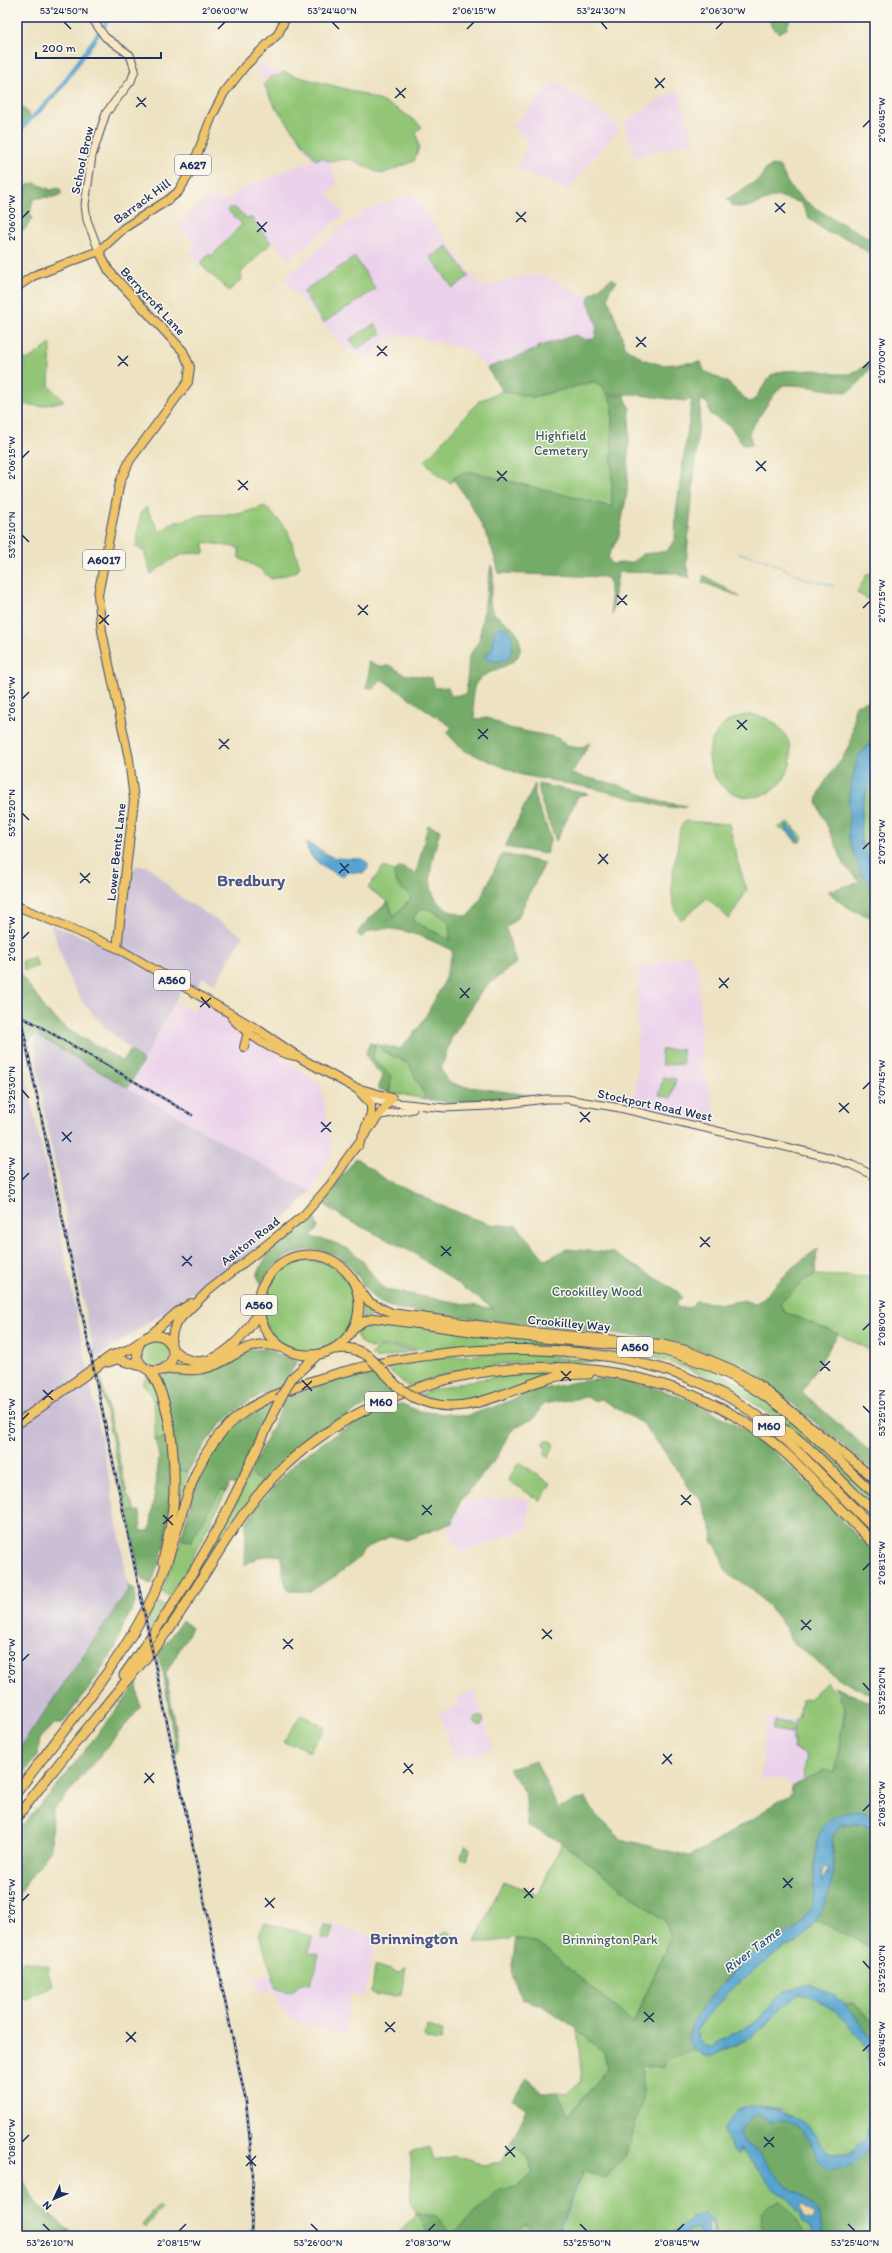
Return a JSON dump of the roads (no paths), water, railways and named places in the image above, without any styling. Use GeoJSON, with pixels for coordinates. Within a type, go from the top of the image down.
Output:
{"type":"FeatureCollection","features":[{"type":"Feature","properties":{"kind":"highway","name":"A560"},"geometry":{"type":"LineString","coordinates":[[140,1342],[150,1335],[163,1337],[172,1347],[189,1360],[197,1362],[215,1358],[243,1336],[254,1322],[259,1310],[262,1289],[271,1273],[287,1260],[297,1257],[315,1256],[328,1260],[343,1268],[353,1280],[359,1305],[353,1329],[346,1339],[331,1350],[317,1355],[296,1354],[280,1347],[258,1344],[236,1352],[209,1368],[192,1370],[170,1368],[150,1371]]}},
{"type":"Feature","properties":{"kind":"highway","name":"A560"},"geometry":{"type":"LineString","coordinates":[[259,1310],[266,1331],[280,1347]]}},
{"type":"Feature","properties":{"kind":"highway"},"geometry":{"type":"LineString","coordinates":[[17,1424],[111,1356],[128,1350],[140,1342]]}},
{"type":"Feature","properties":{"kind":"highway"},"geometry":{"type":"LineString","coordinates":[[140,1342],[137,1351],[141,1366]]}},
{"type":"Feature","properties":{"kind":"highway","name":"A560"},"geometry":{"type":"LineString","coordinates":[[164,1370],[172,1362],[172,1347]]}},
{"type":"Feature","properties":{"kind":"highway","name":"M60"},"geometry":{"type":"LineString","coordinates":[[331,1350],[346,1347],[356,1348],[368,1356],[397,1386],[413,1397],[428,1404],[458,1407],[498,1397],[551,1377],[569,1374],[612,1375],[620,1373]]}},
{"type":"Feature","properties":{"kind":"highway","name":"M60"},"geometry":{"type":"LineString","coordinates":[[17,1792],[106,1676],[157,1588],[172,1549],[196,1471],[208,1449],[222,1432],[250,1407],[299,1385],[383,1362],[451,1352],[517,1350],[568,1353],[637,1363],[679,1374],[724,1395],[785,1429],[805,1444],[875,1512]]}},
{"type":"Feature","properties":{"kind":"highway","name":"M60"},"geometry":{"type":"LineString","coordinates":[[17,1817],[149,1640],[179,1595],[228,1510],[280,1399],[291,1379],[317,1355]]}},
{"type":"Feature","properties":{"kind":"highway"},"geometry":{"type":"LineString","coordinates":[[103,1363],[117,1360],[141,1366],[150,1371]]}},
{"type":"Feature","properties":{"kind":"highway","name":"M60"},"geometry":{"type":"LineString","coordinates":[[59,1762],[167,1632],[237,1521],[263,1488],[298,1454],[324,1433],[353,1415],[409,1390],[462,1377],[513,1369],[566,1367],[620,1373],[686,1391],[732,1414],[757,1430],[804,1471],[875,1544]]}},
{"type":"Feature","properties":{"kind":"highway","name":"M60"},"geometry":{"type":"LineString","coordinates":[[150,1371],[159,1385],[165,1402],[170,1432],[173,1474],[171,1521],[157,1588]]}},
{"type":"Feature","properties":{"kind":"highway","name":"M60"},"geometry":{"type":"LineString","coordinates":[[754,1413],[804,1456],[875,1529]]}},
{"type":"Feature","properties":{"kind":"main road","name":"School Brow"},"geometry":{"type":"LineString","coordinates":[[91,17],[96,26],[105,36],[132,58],[135,70],[131,81],[106,113],[92,156],[85,204],[87,220],[99,251]]}},
{"type":"Feature","properties":{"kind":"main road","name":"Barrack Hill"},"geometry":{"type":"LineString","coordinates":[[99,251],[124,228],[178,192],[190,173],[212,116],[224,93],[245,66],[278,34],[286,17]]}},
{"type":"Feature","properties":{"kind":"main road","name":"A627"},"geometry":{"type":"LineString","coordinates":[[17,287],[33,276],[99,251]]}},
{"type":"Feature","properties":{"kind":"main road","name":"Berrycroft Lane"},"geometry":{"type":"LineString","coordinates":[[99,251],[109,271],[183,351],[190,367],[188,382],[130,460],[120,482],[113,511],[98,595],[102,631],[114,687]]}},
{"type":"Feature","properties":{"kind":"main road","name":"Lower Bents Lane"},"geometry":{"type":"LineString","coordinates":[[114,687],[134,785],[134,800],[118,948]]}},
{"type":"Feature","properties":{"kind":"main road","name":"A560"},"geometry":{"type":"LineString","coordinates":[[17,906],[118,948]]}},
{"type":"Feature","properties":{"kind":"main road","name":"Stockport Road West"},"geometry":{"type":"LineString","coordinates":[[118,948],[227,1013],[257,1029],[300,1058],[354,1088],[388,1100],[423,1107]]}},
{"type":"Feature","properties":{"kind":"main road","name":"Stockport Road West"},"geometry":{"type":"LineString","coordinates":[[227,1013],[248,1032],[284,1053],[300,1058]]}},
{"type":"Feature","properties":{"kind":"main road"},"geometry":{"type":"LineString","coordinates":[[244,1048],[248,1032]]}},
{"type":"Feature","properties":{"kind":"main road","name":"Ashton Road"},"geometry":{"type":"LineString","coordinates":[[354,1088],[371,1104],[371,1113],[359,1145]]}},
{"type":"Feature","properties":{"kind":"main road","name":"Stockport Road West"},"geometry":{"type":"LineString","coordinates":[[381,1115],[423,1107],[489,1106],[546,1099],[574,1100],[620,1108],[824,1156],[852,1165],[875,1176]]}},
{"type":"Feature","properties":{"kind":"main road","name":"Ashton Road"},"geometry":{"type":"LineString","coordinates":[[364,1133],[388,1100]]}},
{"type":"Feature","properties":{"kind":"main road","name":"Ashton Road"},"geometry":{"type":"LineString","coordinates":[[150,1335],[177,1312],[204,1295],[284,1231],[312,1206],[325,1185],[359,1145],[381,1115],[388,1100]]}},
{"type":"Feature","properties":{"kind":"main road","name":"Crookilley Way"},"geometry":{"type":"LineString","coordinates":[[353,1280],[369,1302],[392,1313],[529,1332],[661,1344],[686,1350],[732,1369],[757,1383],[875,1480]]}},
{"type":"Feature","properties":{"kind":"main road","name":"Ashton Road"},"geometry":{"type":"LineString","coordinates":[[172,1347],[173,1331],[178,1322],[204,1295]]}},
{"type":"Feature","properties":{"kind":"main road","name":"Crookilley Way"},"geometry":{"type":"LineString","coordinates":[[353,1329],[362,1322],[374,1318],[474,1332],[656,1349],[682,1355],[729,1375],[764,1396],[791,1417],[875,1494]]}},
{"type":"Feature","properties":{"kind":"water"},"geometry":{"type":"Polygon","coordinates":[[[500,627],[505,628],[512,635],[513,645],[508,659],[496,662],[486,659],[485,657],[493,647],[494,631],[500,627]]]}},
{"type":"Feature","properties":{"kind":"water"},"geometry":{"type":"Polygon","coordinates":[[[875,732],[875,768],[862,806],[860,840],[870,862],[875,866],[875,887],[861,873],[849,839],[849,795],[858,757],[872,741],[875,732]]]}},
{"type":"Feature","properties":{"kind":"water"},"geometry":{"type":"Polygon","coordinates":[[[786,825],[792,828],[800,840],[796,840],[785,827],[786,825]]]}},
{"type":"Feature","properties":{"kind":"water"},"geometry":{"type":"Polygon","coordinates":[[[306,842],[334,858],[362,859],[368,863],[368,868],[364,873],[349,872],[341,876],[324,867],[314,859],[307,848],[306,842]]]}},
{"type":"Feature","properties":{"kind":"water"},"geometry":{"type":"Polygon","coordinates":[[[860,1811],[875,1817],[875,1828],[860,1824],[843,1824],[835,1833],[832,1842],[834,1864],[833,1875],[826,1900],[813,1925],[795,1943],[785,1947],[737,1985],[715,2007],[696,2031],[698,2038],[703,2045],[712,2047],[715,2043],[754,2023],[785,1990],[810,1984],[831,1994],[846,2005],[875,2042],[875,2138],[856,2162],[843,2169],[827,2170],[816,2159],[813,2148],[806,2135],[789,2121],[783,2120],[771,2122],[757,2114],[739,2130],[744,2142],[761,2154],[775,2176],[793,2191],[796,2191],[804,2196],[813,2205],[820,2220],[823,2236],[815,2236],[811,2228],[803,2223],[800,2214],[786,2196],[772,2187],[739,2147],[739,2155],[734,2151],[723,2131],[732,2118],[741,2110],[751,2107],[762,2107],[774,2109],[797,2118],[813,2131],[823,2147],[829,2152],[837,2154],[851,2152],[868,2135],[870,2072],[868,2052],[864,2043],[860,2037],[829,2006],[815,1998],[798,1994],[749,2039],[712,2056],[705,2056],[697,2052],[690,2044],[688,2036],[692,2025],[701,2011],[711,1997],[735,1970],[753,1954],[791,1932],[801,1924],[810,1909],[814,1892],[818,1839],[825,1825],[838,1815],[860,1811]],[[827,1866],[822,1871],[821,1882],[827,1872],[828,1875],[830,1867],[828,1871],[827,1866]],[[801,2203],[800,2207],[805,2219],[812,2221],[814,2215],[801,2203]]]}},
{"type":"Feature","properties":{"kind":"water"},"geometry":{"type":"Polygon","coordinates":[[[706,2212],[713,2219],[715,2236],[712,2236],[712,2224],[708,2218],[708,2236],[701,2236],[698,2229],[689,2230],[683,2236],[667,2236],[689,2222],[691,2217],[706,2212]]]}},
{"type":"Feature","properties":{"kind":"waterway"},"geometry":{"type":"LineString","coordinates":[[17,133],[56,94],[110,17]]}},
{"type":"Feature","properties":{"kind":"waterway"},"geometry":{"type":"LineString","coordinates":[[740,554],[757,557],[804,578],[833,586]]}},
{"type":"Feature","properties":{"kind":"waterway"},"geometry":{"type":"LineString","coordinates":[[558,2236],[578,2185]]}},
{"type":"Feature","properties":{"kind":"railway"},"geometry":{"type":"LineString","coordinates":[[17,1000],[246,2102],[253,2171],[251,2236]]}},
{"type":"Feature","properties":{"kind":"railway"},"geometry":{"type":"LineString","coordinates":[[18,1016],[34,1023],[192,1115]]}},
{"type":"Feature","properties":{"kind":"district","name":"Bredbury"},"geometry":{"type":"Point","coordinates":[251,880]}},
{"type":"Feature","properties":{"kind":"district","name":"Brinnington"},"geometry":{"type":"Point","coordinates":[414,1938]}},
{"type":"Feature","properties":{"kind":"park label","name":"Highfield Cemetery"},"geometry":{"type":"Point","coordinates":[561,442]}},
{"type":"Feature","properties":{"kind":"park label","name":"Crookilley Wood"},"geometry":{"type":"Point","coordinates":[597,1291]}},
{"type":"Feature","properties":{"kind":"park label","name":"Brinnington Park"},"geometry":{"type":"Point","coordinates":[610,1939]}},
{"type":"Feature","properties":{"kind":"water label","name":"River Tame"},"geometry":{"type":"Point","coordinates":[752,1950]}}]}
